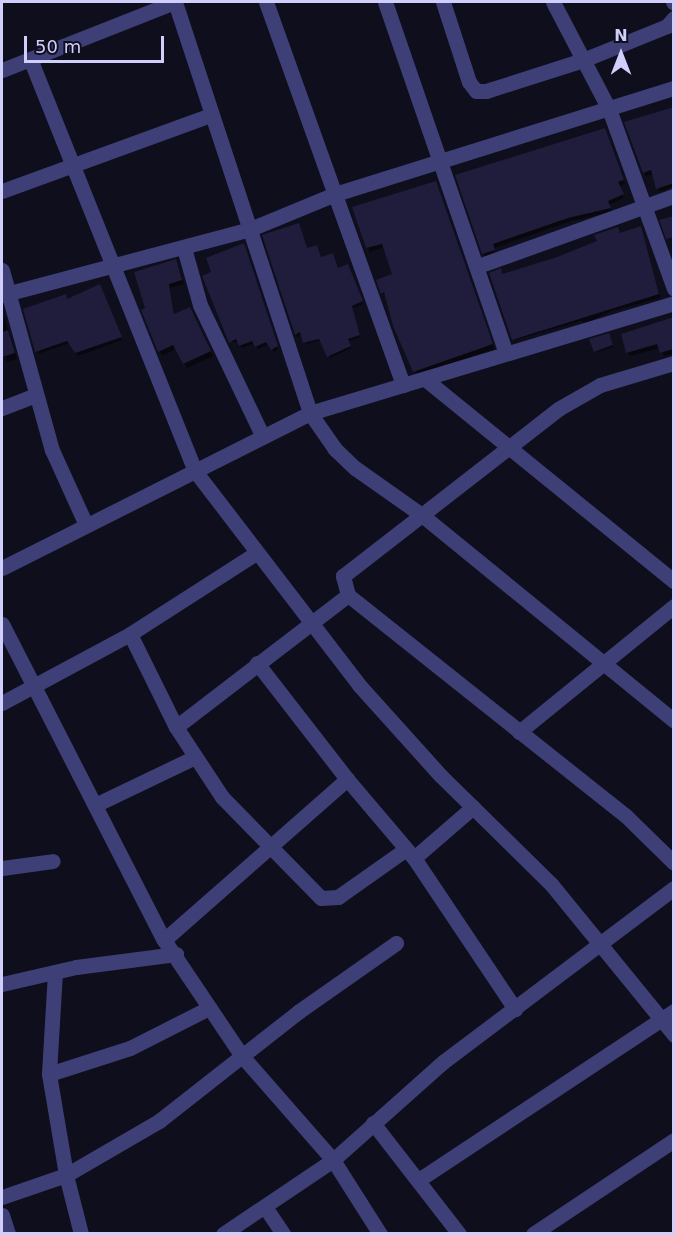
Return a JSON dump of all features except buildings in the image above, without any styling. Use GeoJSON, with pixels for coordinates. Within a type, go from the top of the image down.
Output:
{"type":"FeatureCollection","features":[{"type":"Feature","properties":{"kind":"street"},"geometry":{"type":"LineString","coordinates":[[2,70],[31,61],[175,2],[310,413],[335,449],[355,468],[423,516],[674,721]]}},
{"type":"Feature","properties":{"kind":"street"},"geometry":{"type":"LineString","coordinates":[[266,2],[404,385]]}},
{"type":"Feature","properties":{"kind":"street"},"geometry":{"type":"LineString","coordinates":[[385,2],[443,162],[506,353]]}},
{"type":"Feature","properties":{"kind":"street"},"geometry":{"type":"LineString","coordinates":[[443,2],[470,82],[476,91],[486,92],[583,60],[667,26],[674,18]]}},
{"type":"Feature","properties":{"kind":"street"},"geometry":{"type":"LineString","coordinates":[[553,2],[609,109],[674,289]]}},
{"type":"Feature","properties":{"kind":"street"},"geometry":{"type":"LineString","coordinates":[[31,61],[75,166],[195,471],[359,685],[473,807],[550,884],[600,944],[668,1015],[674,1035]]}},
{"type":"Feature","properties":{"kind":"street"},"geometry":{"type":"LineString","coordinates":[[5,294],[250,229],[335,195],[674,88]]}},
{"type":"Feature","properties":{"kind":"street"},"geometry":{"type":"LineString","coordinates":[[2,191],[211,115]]}},
{"type":"Feature","properties":{"kind":"street"},"geometry":{"type":"LineString","coordinates":[[478,266],[674,196]]}},
{"type":"Feature","properties":{"kind":"street"},"geometry":{"type":"LineString","coordinates":[[184,248],[200,305],[263,437]]}},
{"type":"Feature","properties":{"kind":"street"},"geometry":{"type":"LineString","coordinates":[[2,270],[5,294],[34,396],[52,450],[86,525]]}},
{"type":"Feature","properties":{"kind":"street"},"geometry":{"type":"LineString","coordinates":[[2,567],[310,413],[674,303]]}},
{"type":"Feature","properties":{"kind":"street"},"geometry":{"type":"LineString","coordinates":[[674,363],[600,385],[558,409],[343,576],[348,595],[626,816],[674,863]]}},
{"type":"Feature","properties":{"kind":"street"},"geometry":{"type":"LineString","coordinates":[[425,379],[674,581]]}},
{"type":"Feature","properties":{"kind":"street"},"geometry":{"type":"LineString","coordinates":[[2,408],[34,396]]}},
{"type":"Feature","properties":{"kind":"street"},"geometry":{"type":"LineString","coordinates":[[2,703],[130,634],[256,553]]}},
{"type":"Feature","properties":{"kind":"street"},"geometry":{"type":"LineString","coordinates":[[176,726],[257,663],[313,624],[348,595]]}},
{"type":"Feature","properties":{"kind":"street"},"geometry":{"type":"LineString","coordinates":[[519,732],[674,606]]}},
{"type":"Feature","properties":{"kind":"street"},"geometry":{"type":"LineString","coordinates":[[2,624],[31,687],[164,940],[176,954],[242,1056],[333,1160],[380,1233]]}},
{"type":"Feature","properties":{"kind":"street"},"geometry":{"type":"LineString","coordinates":[[130,634],[176,726],[195,757],[244,822],[272,845],[325,900],[338,897],[410,853],[473,807]]}},
{"type":"Feature","properties":{"kind":"street"},"geometry":{"type":"LineString","coordinates":[[257,663],[346,779],[410,853],[515,1009]]}},
{"type":"Feature","properties":{"kind":"street"},"geometry":{"type":"LineString","coordinates":[[95,805],[195,757]]}},
{"type":"Feature","properties":{"kind":"street"},"geometry":{"type":"LineString","coordinates":[[164,940],[346,779]]}},
{"type":"Feature","properties":{"kind":"street"},"geometry":{"type":"LineString","coordinates":[[2,868],[53,861]]}},
{"type":"Feature","properties":{"kind":"street"},"geometry":{"type":"LineString","coordinates":[[223,1233],[333,1160],[443,1062],[674,888]]}},
{"type":"Feature","properties":{"kind":"street"},"geometry":{"type":"LineString","coordinates":[[2,1197],[66,1175],[159,1121],[242,1056],[396,943]]}},
{"type":"Feature","properties":{"kind":"street"},"geometry":{"type":"LineString","coordinates":[[2,984],[55,972],[176,954]]}},
{"type":"Feature","properties":{"kind":"street"},"geometry":{"type":"LineString","coordinates":[[55,972],[49,1074],[66,1175],[81,1233]]}},
{"type":"Feature","properties":{"kind":"street"},"geometry":{"type":"LineString","coordinates":[[49,1074],[130,1048],[209,1008]]}},
{"type":"Feature","properties":{"kind":"street"},"geometry":{"type":"LineString","coordinates":[[420,1179],[668,1015]]}},
{"type":"Feature","properties":{"kind":"street"},"geometry":{"type":"LineString","coordinates":[[373,1123],[420,1179],[459,1233]]}},
{"type":"Feature","properties":{"kind":"street"},"geometry":{"type":"LineString","coordinates":[[533,1233],[674,1140]]}},
{"type":"Feature","properties":{"kind":"street"},"geometry":{"type":"LineString","coordinates":[[265,1207],[283,1233]]}},
{"type":"Feature","properties":{"kind":"street"},"geometry":{"type":"LineString","coordinates":[[2,1215],[8,1233]]}}]}
